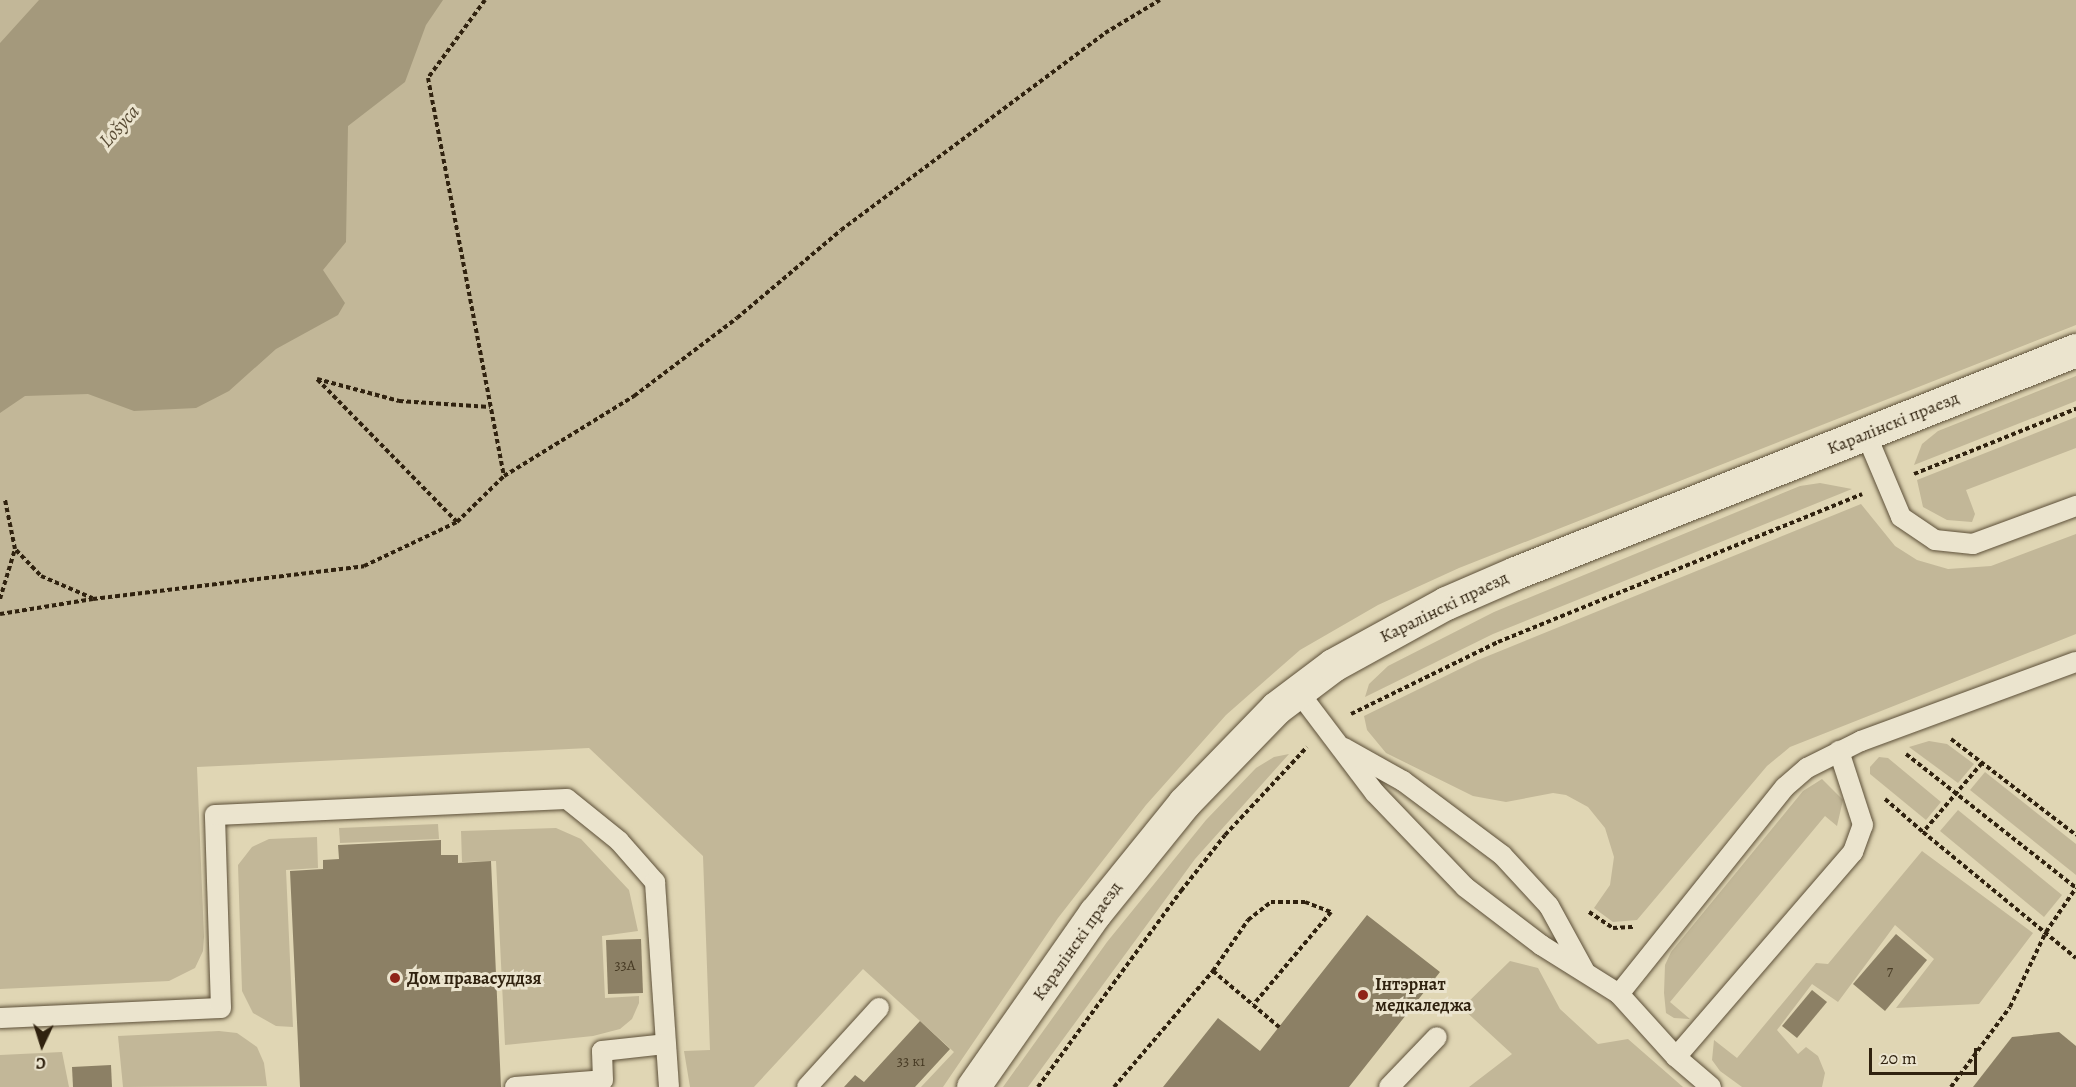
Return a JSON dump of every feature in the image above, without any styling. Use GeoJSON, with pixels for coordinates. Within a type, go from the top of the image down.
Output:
{"type":"FeatureCollection","features":[{"type":"Feature","properties":{"kind":"street","name":"Каралінскі праезд"},"geometry":{"type":"LineString","coordinates":[[973,1087],[1132,865],[1226,756],[1298,690],[1351,654],[1446,603],[2076,350]]}},
{"type":"Feature","properties":{"kind":"lane"},"geometry":{"type":"LineString","coordinates":[[1866,434],[1886,484],[1906,523],[1928,537],[1950,544],[1985,541],[2076,506]]}},
{"type":"Feature","properties":{"kind":"lane"},"geometry":{"type":"LineString","coordinates":[[1619,994],[1785,787],[1839,751],[2076,662]]}},
{"type":"Feature","properties":{"kind":"lane"},"geometry":{"type":"LineString","coordinates":[[1298,690],[1375,793],[1465,887],[1541,945],[1619,994],[1676,1057],[1711,1087]]}},
{"type":"Feature","properties":{"kind":"lane"},"geometry":{"type":"LineString","coordinates":[[1332,736],[1403,780],[1502,855],[1549,906],[1586,973]]}},
{"type":"Feature","properties":{"kind":"lane"},"geometry":{"type":"LineString","coordinates":[[1676,1057],[1853,852],[1863,825],[1839,751]]}},
{"type":"Feature","properties":{"kind":"lane"},"geometry":{"type":"LineString","coordinates":[[0,1018],[221,1008],[215,815],[567,799],[619,841],[655,882],[669,1087]]}},
{"type":"Feature","properties":{"kind":"lane"},"geometry":{"type":"LineString","coordinates":[[807,1087],[879,1008]]}},
{"type":"Feature","properties":{"kind":"lane"},"geometry":{"type":"LineString","coordinates":[[1389,1087],[1437,1037]]}},
{"type":"Feature","properties":{"kind":"lane"},"geometry":{"type":"LineString","coordinates":[[515,1087],[603,1080],[602,1051],[665,1044]]}},
{"type":"Feature","properties":{"kind":"path"},"geometry":{"type":"LineString","coordinates":[[485,0],[428,78],[504,476]]}},
{"type":"Feature","properties":{"kind":"path"},"geometry":{"type":"LineString","coordinates":[[0,614],[93,599],[364,566],[457,522],[504,476],[634,396],[737,318],[841,230],[1105,33],[1160,0]]}},
{"type":"Feature","properties":{"kind":"path"},"geometry":{"type":"LineString","coordinates":[[457,522],[317,379],[399,401],[490,407]]}},
{"type":"Feature","properties":{"kind":"path"},"geometry":{"type":"LineString","coordinates":[[1038,1087],[1225,836],[1298,755],[1332,736],[1365,706],[1498,642],[2076,409]]}},
{"type":"Feature","properties":{"kind":"path"},"geometry":{"type":"LineString","coordinates":[[0,598],[15,549],[5,500]]}},
{"type":"Feature","properties":{"kind":"path"},"geometry":{"type":"LineString","coordinates":[[15,549],[41,576],[93,599]]}},
{"type":"Feature","properties":{"kind":"path"},"geometry":{"type":"LineString","coordinates":[[1943,736],[2076,835]]}},
{"type":"Feature","properties":{"kind":"path"},"geometry":{"type":"LineString","coordinates":[[1902,751],[2076,888],[2046,932],[2010,1007],[1951,1087]]}},
{"type":"Feature","properties":{"kind":"path"},"geometry":{"type":"LineString","coordinates":[[1982,763],[1923,832],[2076,958]]}},
{"type":"Feature","properties":{"kind":"path"},"geometry":{"type":"LineString","coordinates":[[1114,1087],[1213,971],[1248,920],[1271,902],[1305,903],[1331,912],[1253,1005]]}},
{"type":"Feature","properties":{"kind":"path"},"geometry":{"type":"LineString","coordinates":[[1213,971],[1279,1027]]}},
{"type":"Feature","properties":{"kind":"shaded area"},"geometry":{"type":"Polygon","coordinates":[[[0,0],[2076,0],[2076,325],[1459,568],[1378,605],[1300,650],[1226,715],[1146,805],[1058,918],[943,1087],[921,1087],[954,1052],[863,969],[754,1087],[690,1087],[684,1051],[710,1050],[703,856],[589,748],[197,767],[204,937],[203,951],[195,968],[169,981],[0,989],[0,0]]]}},
{"type":"Feature","properties":{"kind":"shaded area"},"geometry":{"type":"Polygon","coordinates":[[[2076,376],[2076,401],[1914,465],[1922,444],[1938,431],[2076,376]]]}},
{"type":"Feature","properties":{"kind":"shaded area"},"geometry":{"type":"Polygon","coordinates":[[[2076,417],[2076,448],[1966,490],[1975,514],[1972,522],[1947,520],[1923,507],[1917,480],[2076,417]]]}},
{"type":"Feature","properties":{"kind":"shaded area"},"geometry":{"type":"Polygon","coordinates":[[[1820,483],[1852,489],[1493,634],[1365,697],[1369,684],[1388,666],[1494,612],[1800,486],[1820,483]]]}},
{"type":"Feature","properties":{"kind":"shaded area"},"geometry":{"type":"Polygon","coordinates":[[[1861,504],[1895,546],[1917,560],[1948,569],[1991,566],[2076,534],[2076,634],[1790,747],[1767,766],[1637,920],[1613,922],[1594,908],[1610,885],[1614,857],[1605,828],[1588,807],[1566,795],[1553,793],[1506,802],[1473,796],[1386,753],[1367,730],[1364,716],[1478,660],[1861,504]]]}},
{"type":"Feature","properties":{"kind":"shaded area"},"geometry":{"type":"Polygon","coordinates":[[[1929,741],[1947,744],[1974,764],[1958,783],[1909,747],[1929,741]]]}},
{"type":"Feature","properties":{"kind":"shaded area"},"geometry":{"type":"Polygon","coordinates":[[[1289,754],[1195,859],[1028,1087],[1003,1087],[1107,942],[1206,820],[1256,768],[1274,757],[1289,754]]]}},
{"type":"Feature","properties":{"kind":"shaded area"},"geometry":{"type":"Polygon","coordinates":[[[1879,757],[1888,758],[1941,802],[1926,820],[1870,774],[1870,767],[1879,757]]]}},
{"type":"Feature","properties":{"kind":"shaded area"},"geometry":{"type":"Polygon","coordinates":[[[1985,772],[2076,844],[2076,875],[1970,790],[1985,772]]]}},
{"type":"Feature","properties":{"kind":"shaded area"},"geometry":{"type":"Polygon","coordinates":[[[1822,779],[1843,800],[1837,826],[1825,816],[1670,1002],[1690,1019],[1674,1018],[1666,1013],[1665,965],[1671,952],[1803,791],[1822,779]]]}},
{"type":"Feature","properties":{"kind":"shaded area"},"geometry":{"type":"Polygon","coordinates":[[[1958,810],[2062,895],[2044,917],[1940,831],[1958,810]]]}},
{"type":"Feature","properties":{"kind":"shaded area"},"geometry":{"type":"Polygon","coordinates":[[[438,824],[439,839],[340,843],[339,828],[438,824]]]}},
{"type":"Feature","properties":{"kind":"shaded area"},"geometry":{"type":"Polygon","coordinates":[[[556,828],[581,839],[629,890],[638,931],[602,936],[605,998],[639,996],[639,1003],[632,1019],[620,1029],[593,1036],[505,1045],[496,861],[462,862],[461,831],[556,828]]]}},
{"type":"Feature","properties":{"kind":"shaded area"},"geometry":{"type":"Polygon","coordinates":[[[317,837],[318,868],[286,870],[293,1027],[276,1026],[253,1013],[242,991],[238,865],[252,847],[269,839],[317,837]]]}},
{"type":"Feature","properties":{"kind":"shaded area"},"geometry":{"type":"Polygon","coordinates":[[[1922,851],[2033,933],[1979,1004],[1896,1008],[1934,959],[1895,925],[1838,1002],[1812,984],[1777,1030],[1798,1054],[1806,1047],[1818,1056],[1825,1073],[1822,1087],[1742,1087],[1720,1071],[1712,1060],[1714,1040],[1737,1058],[1816,963],[1828,964],[1922,851]]]}},
{"type":"Feature","properties":{"kind":"shaded area"},"geometry":{"type":"Polygon","coordinates":[[[1510,961],[1538,968],[1560,1009],[1598,1044],[1628,1039],[1683,1087],[1469,1087],[1512,1054],[1462,1008],[1510,961]]]}},
{"type":"Feature","properties":{"kind":"shaded area"},"geometry":{"type":"Polygon","coordinates":[[[219,1031],[237,1033],[257,1047],[264,1063],[267,1086],[123,1087],[118,1036],[219,1031]]]}},
{"type":"Feature","properties":{"kind":"shaded area"},"geometry":{"type":"Polygon","coordinates":[[[62,1052],[69,1087],[0,1087],[0,1055],[62,1052]]]}},
{"type":"Feature","properties":{"kind":"water","name":"Lošyca"},"geometry":{"type":"Polygon","coordinates":[[[39,0],[443,0],[426,25],[405,82],[348,126],[346,242],[323,270],[345,303],[338,315],[276,349],[229,391],[196,408],[134,411],[88,394],[25,396],[0,413],[0,43],[39,0]]]}},
{"type":"Feature","properties":{"kind":"building","name":"Дом правасуддзя"},"geometry":{"type":"Polygon","coordinates":[[[441,840],[441,855],[458,855],[458,863],[491,861],[501,1087],[300,1087],[290,871],[323,869],[323,860],[339,859],[338,845],[441,840]]]}},
{"type":"Feature","properties":{"kind":"building","name":"Інтэрнат медкаледжа"},"geometry":{"type":"Polygon","coordinates":[[[1367,915],[1440,972],[1349,1087],[1163,1087],[1218,1018],[1260,1051],[1367,915]]]}},
{"type":"Feature","properties":{"kind":"building"},"geometry":{"type":"Polygon","coordinates":[[[1896,934],[1927,960],[1885,1011],[1853,984],[1896,934]]]}},
{"type":"Feature","properties":{"kind":"building"},"geometry":{"type":"Polygon","coordinates":[[[641,939],[643,993],[608,994],[606,940],[641,939]]]}},
{"type":"Feature","properties":{"kind":"building"},"geometry":{"type":"Polygon","coordinates":[[[1812,990],[1827,1002],[1797,1038],[1782,1026],[1812,990]]]}},
{"type":"Feature","properties":{"kind":"building"},"geometry":{"type":"Polygon","coordinates":[[[920,1021],[950,1049],[915,1087],[844,1087],[855,1075],[864,1082],[920,1021]]]}},
{"type":"Feature","properties":{"kind":"building"},"geometry":{"type":"Polygon","coordinates":[[[2059,1032],[2076,1046],[2076,1087],[1973,1087],[2012,1037],[2059,1032]]]}},
{"type":"Feature","properties":{"kind":"building"},"geometry":{"type":"Polygon","coordinates":[[[111,1065],[112,1087],[73,1087],[72,1067],[111,1065]]]}},
{"type":"Feature","properties":{"kind":"place","name":"Дом правасуддзя"},"geometry":{"type":"Point","coordinates":[395,978]}},
{"type":"Feature","properties":{"kind":"place","name":"Інтэрнат медкаледжа"},"geometry":{"type":"Point","coordinates":[1363,995]}}]}
